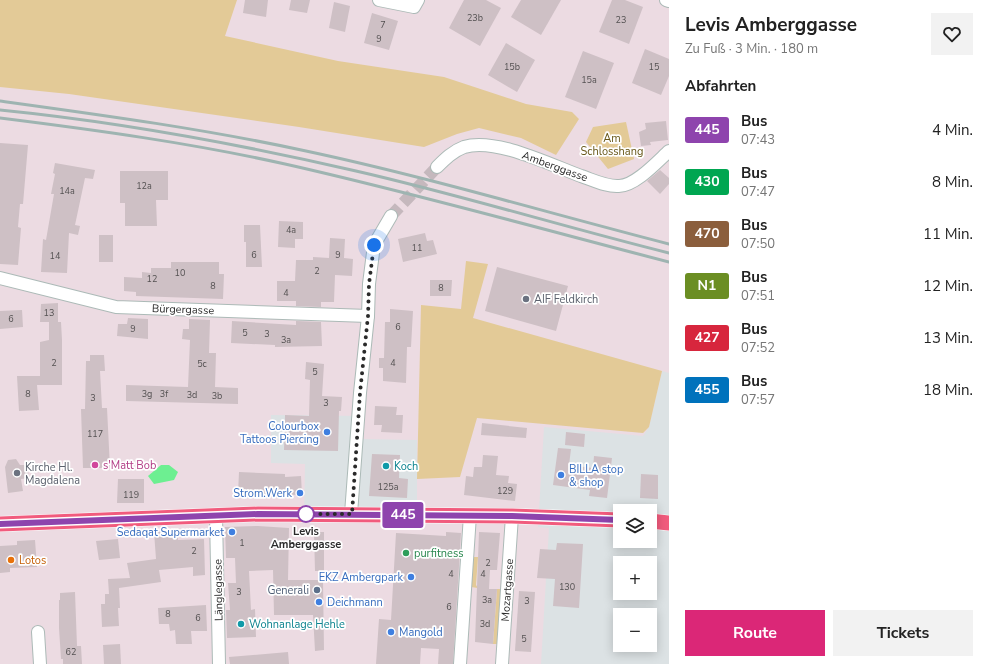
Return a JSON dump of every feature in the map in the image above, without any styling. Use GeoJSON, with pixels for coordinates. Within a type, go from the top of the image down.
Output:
{"type":"FeatureCollection","features":[{"type":"Feature","properties":{"kind":"main road"},"geometry":{"type":"LineString","coordinates":[[0,524],[216,516],[352,514],[512,516],[613,520]]}},
{"type":"Feature","properties":{"kind":"main road"},"geometry":{"type":"LineString","coordinates":[[657,521],[669,522]]}},
{"type":"Feature","properties":{"kind":"street"},"geometry":{"type":"LineString","coordinates":[[379,0],[414,7],[418,0]]}},
{"type":"Feature","properties":{"kind":"street","name":"Amberggasse"},"geometry":{"type":"LineString","coordinates":[[437,167],[453,152],[464,147],[490,145],[523,154],[598,182],[620,186],[633,181],[669,151]]}},
{"type":"Feature","properties":{"kind":"street"},"geometry":{"type":"LineString","coordinates":[[352,514],[360,393],[368,316],[369,284],[374,245],[391,216]]}},
{"type":"Feature","properties":{"kind":"street","name":"Bürgergasse"},"geometry":{"type":"LineString","coordinates":[[0,278],[116,306],[368,316]]}},
{"type":"Feature","properties":{"kind":"street","name":"Länglegasse"},"geometry":{"type":"LineString","coordinates":[[216,516],[219,664]]}},
{"type":"Feature","properties":{"kind":"street"},"geometry":{"type":"LineString","coordinates":[[460,664],[470,516]]}},
{"type":"Feature","properties":{"kind":"street","name":"Mozartgasse"},"geometry":{"type":"LineString","coordinates":[[502,664],[512,516]]}},
{"type":"Feature","properties":{"kind":"street"},"geometry":{"type":"LineString","coordinates":[[38,632],[40,664]]}},
{"type":"Feature","properties":{"kind":"shaded area"},"geometry":{"type":"Polygon","coordinates":[[[662,371],[669,373],[669,664],[541,664],[549,528],[538,527],[544,427],[643,436],[649,427],[662,371]]]}},
{"type":"Feature","properties":{"kind":"shaded area"},"geometry":{"type":"Polygon","coordinates":[[[271,415],[362,416],[362,439],[417,440],[417,521],[304,522],[305,464],[271,463],[271,415]]]}},
{"type":"Feature","properties":{"kind":"shaded area"},"geometry":{"type":"Polygon","coordinates":[[[161,465],[169,465],[178,472],[174,480],[154,484],[148,476],[161,465]]]}},
{"type":"Feature","properties":{"kind":"green space"},"geometry":{"type":"Polygon","coordinates":[[[0,0],[237,0],[225,36],[338,61],[444,77],[526,104],[572,112],[579,119],[556,155],[521,138],[479,128],[457,134],[424,147],[299,127],[69,94],[0,87],[0,0]]]}},
{"type":"Feature","properties":{"kind":"green space","name":"Am Schlosshang"},"geometry":{"type":"Polygon","coordinates":[[[626,122],[634,159],[608,169],[586,142],[593,127],[626,122]]]}},
{"type":"Feature","properties":{"kind":"green space"},"geometry":{"type":"Polygon","coordinates":[[[466,261],[488,264],[473,318],[662,371],[649,427],[643,433],[477,418],[460,477],[417,479],[421,305],[461,309],[466,261]]]}},
{"type":"Feature","properties":{"kind":"green space"},"geometry":{"type":"Polygon","coordinates":[[[472,557],[478,557],[476,585],[478,588],[471,587],[472,557]]]}},
{"type":"Feature","properties":{"kind":"green space"},"geometry":{"type":"Polygon","coordinates":[[[497,589],[502,589],[498,644],[493,644],[497,589]]]}},
{"type":"Feature","properties":{"kind":"building"},"geometry":{"type":"Polygon","coordinates":[[[245,0],[268,0],[266,17],[243,13],[245,0]]]}},
{"type":"Feature","properties":{"kind":"building"},"geometry":{"type":"Polygon","coordinates":[[[291,0],[310,0],[307,13],[289,10],[291,0]]]}},
{"type":"Feature","properties":{"kind":"building"},"geometry":{"type":"Polygon","coordinates":[[[464,0],[486,0],[501,8],[480,46],[449,28],[464,0]]]}},
{"type":"Feature","properties":{"kind":"building"},"geometry":{"type":"Polygon","coordinates":[[[521,0],[561,0],[541,35],[511,17],[521,0]]]}},
{"type":"Feature","properties":{"kind":"building"},"geometry":{"type":"Polygon","coordinates":[[[612,0],[625,0],[643,7],[629,44],[599,32],[612,0]]]}},
{"type":"Feature","properties":{"kind":"building"},"geometry":{"type":"Polygon","coordinates":[[[334,2],[350,6],[345,32],[329,28],[334,2]]]}},
{"type":"Feature","properties":{"kind":"building"},"geometry":{"type":"Polygon","coordinates":[[[372,13],[398,21],[389,50],[364,43],[372,13]]]}},
{"type":"Feature","properties":{"kind":"building"},"geometry":{"type":"Polygon","coordinates":[[[506,43],[535,60],[517,92],[488,75],[506,43]]]}},
{"type":"Feature","properties":{"kind":"building"},"geometry":{"type":"Polygon","coordinates":[[[645,49],[669,59],[669,76],[661,95],[632,83],[645,49]]]}},
{"type":"Feature","properties":{"kind":"building"},"geometry":{"type":"Polygon","coordinates":[[[583,51],[614,63],[596,109],[565,97],[583,51]]]}},
{"type":"Feature","properties":{"kind":"building"},"geometry":{"type":"Polygon","coordinates":[[[666,121],[668,140],[650,142],[651,145],[641,146],[639,132],[646,129],[645,123],[666,121]]]}},
{"type":"Feature","properties":{"kind":"building"},"geometry":{"type":"Polygon","coordinates":[[[0,143],[28,145],[23,204],[20,204],[18,227],[21,228],[18,265],[0,264],[0,143]]]}},
{"type":"Feature","properties":{"kind":"building"},"geometry":{"type":"Polygon","coordinates":[[[55,163],[95,170],[93,179],[85,178],[75,225],[80,226],[78,235],[69,233],[67,273],[41,272],[43,239],[46,240],[54,194],[51,194],[55,174],[53,173],[55,163]]]}},
{"type":"Feature","properties":{"kind":"building"},"geometry":{"type":"Polygon","coordinates":[[[660,170],[669,178],[669,184],[660,194],[647,181],[660,170]]]}},
{"type":"Feature","properties":{"kind":"building"},"geometry":{"type":"Polygon","coordinates":[[[120,171],[168,171],[168,200],[156,200],[157,226],[125,226],[125,203],[120,203],[120,171]]]}},
{"type":"Feature","properties":{"kind":"building"},"geometry":{"type":"Polygon","coordinates":[[[279,221],[303,222],[303,239],[295,239],[295,248],[278,247],[279,221]]]}},
{"type":"Feature","properties":{"kind":"building"},"geometry":{"type":"Polygon","coordinates":[[[244,225],[260,225],[262,267],[246,267],[244,225]]]}},
{"type":"Feature","properties":{"kind":"building"},"geometry":{"type":"Polygon","coordinates":[[[425,233],[427,241],[433,240],[437,254],[403,262],[398,239],[425,233]]]}},
{"type":"Feature","properties":{"kind":"building"},"geometry":{"type":"Polygon","coordinates":[[[99,235],[113,235],[113,262],[99,262],[99,235]]]}},
{"type":"Feature","properties":{"kind":"building"},"geometry":{"type":"Polygon","coordinates":[[[330,238],[345,239],[344,258],[353,259],[352,276],[335,275],[334,302],[321,302],[321,307],[296,306],[296,301],[277,301],[277,281],[295,281],[296,260],[313,260],[313,257],[329,258],[330,238]]]}},
{"type":"Feature","properties":{"kind":"building"},"geometry":{"type":"Polygon","coordinates":[[[171,262],[219,262],[219,274],[224,274],[223,299],[136,296],[136,292],[124,291],[124,277],[142,278],[142,272],[151,273],[151,268],[171,268],[171,262]]]}},
{"type":"Feature","properties":{"kind":"building","name":"AIF Feldkirch"},"geometry":{"type":"Polygon","coordinates":[[[497,267],[568,286],[556,331],[485,311],[497,267]]]}},
{"type":"Feature","properties":{"kind":"building"},"geometry":{"type":"Polygon","coordinates":[[[430,280],[452,280],[451,296],[430,296],[430,280]]]}},
{"type":"Feature","properties":{"kind":"building"},"geometry":{"type":"Polygon","coordinates":[[[58,303],[58,322],[61,322],[62,340],[62,385],[37,385],[39,410],[19,411],[17,376],[40,376],[40,342],[49,340],[49,322],[40,322],[41,304],[58,303]]]}},
{"type":"Feature","properties":{"kind":"building"},"geometry":{"type":"Polygon","coordinates":[[[390,309],[413,311],[411,347],[407,347],[406,383],[383,381],[383,368],[379,368],[379,358],[384,358],[385,322],[390,322],[390,309]]]}},
{"type":"Feature","properties":{"kind":"building"},"geometry":{"type":"Polygon","coordinates":[[[22,310],[23,327],[0,329],[0,311],[22,310]]]}},
{"type":"Feature","properties":{"kind":"building"},"geometry":{"type":"Polygon","coordinates":[[[128,318],[148,319],[148,339],[117,336],[118,324],[127,324],[128,318]]]}},
{"type":"Feature","properties":{"kind":"building"},"geometry":{"type":"Polygon","coordinates":[[[189,319],[210,320],[209,353],[216,353],[215,387],[238,388],[238,404],[126,401],[126,385],[188,387],[190,340],[182,339],[183,329],[189,329],[189,319]]]}},
{"type":"Feature","properties":{"kind":"building"},"geometry":{"type":"Polygon","coordinates":[[[232,321],[296,325],[296,321],[321,322],[322,346],[275,347],[275,345],[231,343],[232,321]]]}},
{"type":"Feature","properties":{"kind":"building"},"geometry":{"type":"Polygon","coordinates":[[[90,355],[104,355],[105,371],[100,371],[102,408],[107,408],[110,468],[83,468],[81,409],[85,409],[86,361],[90,361],[90,355]]]}},
{"type":"Feature","properties":{"kind":"building"},"geometry":{"type":"Polygon","coordinates":[[[306,362],[324,364],[322,396],[342,397],[341,411],[339,411],[338,451],[284,450],[285,415],[309,416],[310,380],[305,379],[306,362]]]}},
{"type":"Feature","properties":{"kind":"building"},"geometry":{"type":"Polygon","coordinates":[[[375,406],[397,407],[396,415],[403,415],[402,433],[381,432],[382,425],[374,425],[375,406]]]}},
{"type":"Feature","properties":{"kind":"building"},"geometry":{"type":"Polygon","coordinates":[[[482,423],[527,428],[526,438],[481,435],[482,423]]]}},
{"type":"Feature","properties":{"kind":"building"},"geometry":{"type":"Polygon","coordinates":[[[566,432],[585,434],[584,447],[565,445],[566,432]]]}},
{"type":"Feature","properties":{"kind":"building"},"geometry":{"type":"Polygon","coordinates":[[[558,448],[571,449],[569,465],[593,468],[594,456],[612,458],[607,498],[589,496],[590,490],[553,485],[558,448]]]}},
{"type":"Feature","properties":{"kind":"building"},"geometry":{"type":"Polygon","coordinates":[[[372,454],[400,455],[399,478],[408,479],[407,498],[369,496],[372,454]]]}},
{"type":"Feature","properties":{"kind":"building"},"geometry":{"type":"Polygon","coordinates":[[[483,455],[498,456],[496,475],[509,476],[508,483],[517,484],[515,501],[464,495],[466,476],[473,477],[474,467],[482,467],[483,455]]]}},
{"type":"Feature","properties":{"kind":"building","name":"Kirche Hl. Magdalena"},"geometry":{"type":"Polygon","coordinates":[[[16,459],[20,465],[27,465],[29,478],[21,479],[23,491],[8,493],[5,467],[8,460],[16,459]]]}},
{"type":"Feature","properties":{"kind":"building"},"geometry":{"type":"Polygon","coordinates":[[[239,472],[285,474],[285,477],[301,476],[302,495],[238,494],[239,472]]]}},
{"type":"Feature","properties":{"kind":"building"},"geometry":{"type":"Polygon","coordinates":[[[641,474],[658,475],[658,499],[640,498],[641,474]]]}},
{"type":"Feature","properties":{"kind":"building"},"geometry":{"type":"Polygon","coordinates":[[[118,479],[144,479],[144,503],[117,503],[118,479]]]}},
{"type":"Feature","properties":{"kind":"building"},"geometry":{"type":"Polygon","coordinates":[[[258,526],[289,528],[288,580],[323,580],[324,650],[315,651],[313,615],[274,615],[273,570],[249,571],[251,610],[255,609],[256,637],[227,638],[226,610],[230,610],[228,583],[236,583],[235,558],[226,558],[225,527],[258,526]]]}},
{"type":"Feature","properties":{"kind":"building"},"geometry":{"type":"Polygon","coordinates":[[[177,531],[178,540],[204,539],[205,575],[193,576],[193,567],[159,570],[161,582],[119,588],[119,626],[102,627],[101,604],[105,604],[105,594],[109,594],[108,579],[130,578],[127,563],[156,559],[154,532],[177,531]]]}},
{"type":"Feature","properties":{"kind":"building"},"geometry":{"type":"Polygon","coordinates":[[[314,532],[324,532],[324,571],[315,571],[314,532]]]}},
{"type":"Feature","properties":{"kind":"building"},"geometry":{"type":"Polygon","coordinates":[[[446,532],[461,533],[453,664],[438,664],[439,649],[421,648],[420,664],[376,664],[379,619],[391,620],[396,533],[446,536],[446,532]]]}},
{"type":"Feature","properties":{"kind":"building"},"geometry":{"type":"Polygon","coordinates":[[[479,532],[500,533],[497,570],[490,570],[489,589],[497,589],[493,644],[475,642],[479,532]]]}},
{"type":"Feature","properties":{"kind":"building"},"geometry":{"type":"Polygon","coordinates":[[[118,539],[120,558],[99,560],[96,541],[118,539]]]}},
{"type":"Feature","properties":{"kind":"building"},"geometry":{"type":"Polygon","coordinates":[[[35,540],[37,567],[10,568],[10,572],[0,573],[0,546],[17,545],[17,541],[35,540]]]}},
{"type":"Feature","properties":{"kind":"building"},"geometry":{"type":"Polygon","coordinates":[[[557,543],[583,544],[579,608],[553,606],[555,579],[537,578],[540,549],[556,550],[557,543]]]}},
{"type":"Feature","properties":{"kind":"building"},"geometry":{"type":"Polygon","coordinates":[[[519,591],[535,592],[531,652],[515,651],[519,591]]]}},
{"type":"Feature","properties":{"kind":"building"},"geometry":{"type":"Polygon","coordinates":[[[75,592],[77,646],[81,646],[82,664],[63,664],[63,659],[61,659],[59,628],[60,593],[75,592]]]}},
{"type":"Feature","properties":{"kind":"building"},"geometry":{"type":"Polygon","coordinates":[[[206,605],[207,631],[191,631],[192,644],[176,644],[175,630],[170,631],[169,624],[159,624],[158,608],[206,605]]]}},
{"type":"Feature","properties":{"kind":"building"},"geometry":{"type":"Polygon","coordinates":[[[120,644],[121,664],[104,664],[103,645],[120,644]]]}},
{"type":"Feature","properties":{"kind":"building"},"geometry":{"type":"Polygon","coordinates":[[[288,652],[289,664],[230,664],[229,657],[288,652]]]}},
{"type":"Feature","properties":{"kind":"tunnel"},"geometry":{"type":"LineString","coordinates":[[391,216],[437,167]]}},
{"type":"Feature","properties":{"kind":"railway"},"geometry":{"type":"LineString","coordinates":[[0,101],[192,129],[306,151],[443,184],[669,244]]}},
{"type":"Feature","properties":{"kind":"railway"},"geometry":{"type":"LineString","coordinates":[[0,110],[135,127],[312,161],[434,190],[669,253]]}},
{"type":"Feature","properties":{"kind":"railway"},"geometry":{"type":"LineString","coordinates":[[0,118],[72,127],[250,156],[429,199],[669,262]]}},
{"type":"Feature","properties":{"kind":"bus line","name":"445"},"geometry":{"type":"LineString","coordinates":[[0,524],[94,519],[258,514],[512,516],[613,520]]}},
{"type":"Feature","properties":{"kind":"place","name":"AIF Feldkirch"},"geometry":{"type":"Point","coordinates":[526,299]}},
{"type":"Feature","properties":{"kind":"place","name":"Colourbox Tattoos Piercing"},"geometry":{"type":"Point","coordinates":[327,432]}},
{"type":"Feature","properties":{"kind":"place","name":"s'Matt Bob"},"geometry":{"type":"Point","coordinates":[95,465]}},
{"type":"Feature","properties":{"kind":"place","name":"Koch"},"geometry":{"type":"Point","coordinates":[386,466]}},
{"type":"Feature","properties":{"kind":"place","name":"Kirche Hl. Magdalena"},"geometry":{"type":"Point","coordinates":[17,473]}},
{"type":"Feature","properties":{"kind":"place","name":"BILLA stop & shop"},"geometry":{"type":"Point","coordinates":[561,475]}},
{"type":"Feature","properties":{"kind":"place","name":"Strom.Werk"},"geometry":{"type":"Point","coordinates":[300,493]}},
{"type":"Feature","properties":{"kind":"place","name":"Levis Amberggasse"},"geometry":{"type":"Point","coordinates":[306,514]}},
{"type":"Feature","properties":{"kind":"place","name":"Sedaqat Supermarket"},"geometry":{"type":"Point","coordinates":[232,532]}},
{"type":"Feature","properties":{"kind":"place","name":"purfitness"},"geometry":{"type":"Point","coordinates":[406,553]}},
{"type":"Feature","properties":{"kind":"place","name":"Lotos"},"geometry":{"type":"Point","coordinates":[11,560]}},
{"type":"Feature","properties":{"kind":"place","name":"EKZ Ambergpark"},"geometry":{"type":"Point","coordinates":[411,577]}},
{"type":"Feature","properties":{"kind":"place","name":"Generali"},"geometry":{"type":"Point","coordinates":[317,590]}},
{"type":"Feature","properties":{"kind":"place","name":"Deichmann"},"geometry":{"type":"Point","coordinates":[319,602]}},
{"type":"Feature","properties":{"kind":"place","name":"Wohnanlage Hehle"},"geometry":{"type":"Point","coordinates":[241,624]}},
{"type":"Feature","properties":{"kind":"place","name":"Mangold"},"geometry":{"type":"Point","coordinates":[391,632]}},
{"type":"Feature","properties":{"kind":"route"},"geometry":{"type":"LineString","coordinates":[[306,514],[352,514],[360,393],[368,316],[369,284],[374,245]]}}]}
